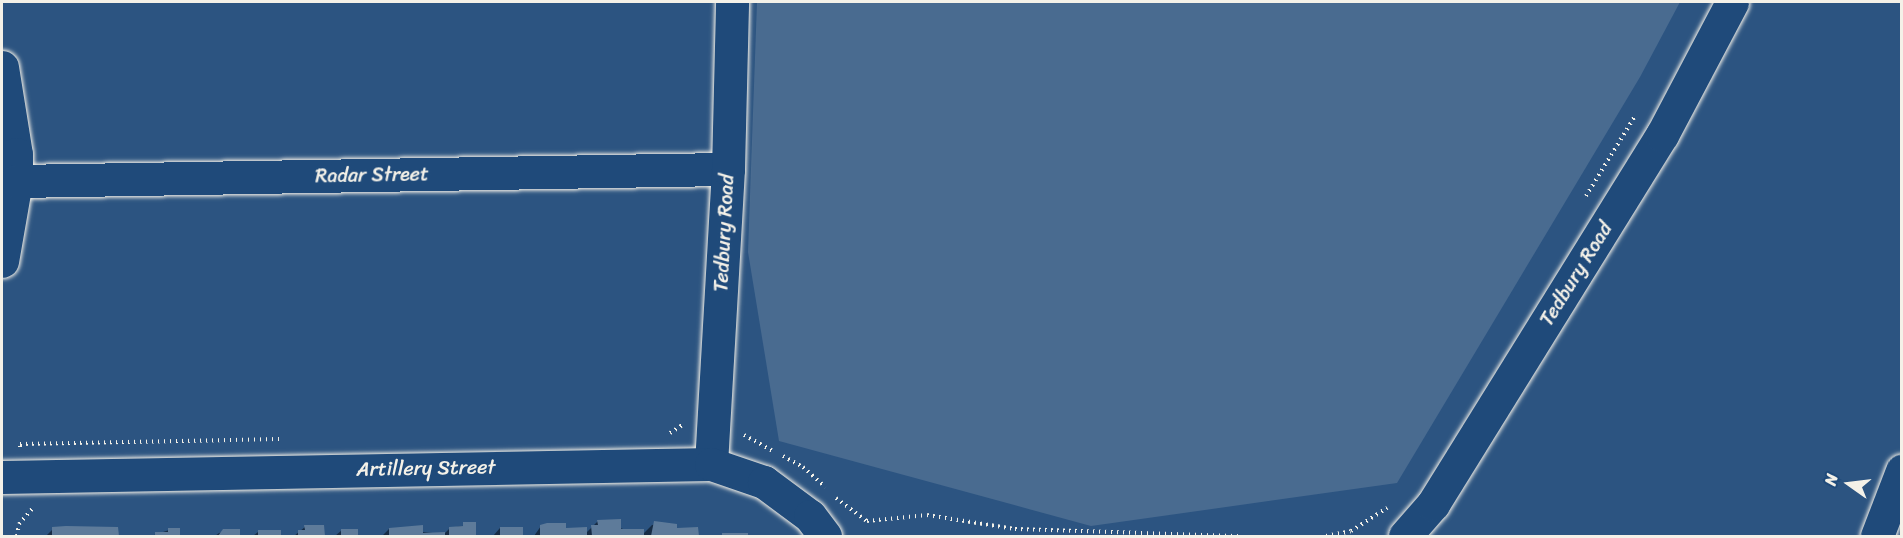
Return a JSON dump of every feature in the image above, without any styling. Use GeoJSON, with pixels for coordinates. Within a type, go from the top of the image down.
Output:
{"type":"FeatureCollection","features":[{"type":"Feature","properties":{"kind":"street","name":"Tedbury Road"},"geometry":{"type":"LineString","coordinates":[[711,464],[728,169],[732,2]]}},
{"type":"Feature","properties":{"kind":"street","name":"Tedbury Road"},"geometry":{"type":"LineString","coordinates":[[1405,537],[1433,504],[1662,135],[1732,2]]}},
{"type":"Feature","properties":{"kind":"street"},"geometry":{"type":"LineString","coordinates":[[2,67],[14,129],[16,181],[2,261]]}},
{"type":"Feature","properties":{"kind":"street","name":"Radar Street"},"geometry":{"type":"LineString","coordinates":[[16,181],[728,169]]}},
{"type":"Feature","properties":{"kind":"street","name":"Artillery Street"},"geometry":{"type":"LineString","coordinates":[[11,466],[711,464],[764,482],[810,516],[825,537]]}},
{"type":"Feature","properties":{"kind":"street"},"geometry":{"type":"LineString","coordinates":[[1877,537],[1902,471]]}},
{"type":"Feature","properties":{"kind":"path"},"geometry":{"type":"LineString","coordinates":[[1583,200],[1640,109]]}},
{"type":"Feature","properties":{"kind":"path"},"geometry":{"type":"LineString","coordinates":[[665,433],[681,427],[689,415]]}},
{"type":"Feature","properties":{"kind":"path"},"geometry":{"type":"LineString","coordinates":[[740,427],[754,443],[803,467],[854,515],[867,521],[927,515],[1015,529],[1243,537]]}},
{"type":"Feature","properties":{"kind":"path"},"geometry":{"type":"LineString","coordinates":[[11,466],[20,444],[291,439]]}},
{"type":"Feature","properties":{"kind":"path"},"geometry":{"type":"LineString","coordinates":[[17,537],[19,524],[35,508],[32,500]]}},
{"type":"Feature","properties":{"kind":"path"},"geometry":{"type":"LineString","coordinates":[[1326,537],[1370,522],[1395,500]]}},
{"type":"Feature","properties":{"kind":"shaded area"},"geometry":{"type":"Polygon","coordinates":[[[757,2],[1680,2],[1640,77],[1397,483],[1091,526],[779,441],[748,252],[757,2]]]}},
{"type":"Feature","properties":{"kind":"building"},"geometry":{"type":"Polygon","coordinates":[[[621,519],[621,529],[644,529],[644,536],[592,536],[591,525],[598,525],[597,520],[621,519]]]}},
{"type":"Feature","properties":{"kind":"building"},"geometry":{"type":"Polygon","coordinates":[[[654,521],[677,524],[677,528],[698,527],[699,536],[651,536],[654,521]]]}},
{"type":"Feature","properties":{"kind":"building"},"geometry":{"type":"Polygon","coordinates":[[[463,522],[476,522],[476,536],[449,536],[449,527],[463,526],[463,522]]]}},
{"type":"Feature","properties":{"kind":"building"},"geometry":{"type":"Polygon","coordinates":[[[566,523],[566,528],[587,527],[587,536],[540,536],[540,525],[566,523]]]}},
{"type":"Feature","properties":{"kind":"building"},"geometry":{"type":"Polygon","coordinates":[[[304,525],[324,525],[325,536],[298,536],[298,530],[305,530],[304,525]]]}},
{"type":"Feature","properties":{"kind":"building"},"geometry":{"type":"Polygon","coordinates":[[[423,525],[423,533],[445,532],[445,536],[389,536],[389,528],[423,525]]]}},
{"type":"Feature","properties":{"kind":"building"},"geometry":{"type":"Polygon","coordinates":[[[52,527],[118,527],[119,536],[52,536],[52,527]]]}},
{"type":"Feature","properties":{"kind":"building"},"geometry":{"type":"Polygon","coordinates":[[[500,527],[523,527],[523,536],[500,536],[500,527]]]}},
{"type":"Feature","properties":{"kind":"building"},"geometry":{"type":"Polygon","coordinates":[[[168,528],[180,528],[180,536],[155,536],[155,532],[168,532],[168,528]]]}},
{"type":"Feature","properties":{"kind":"building"},"geometry":{"type":"Polygon","coordinates":[[[223,529],[240,529],[240,536],[218,536],[223,529]]]}},
{"type":"Feature","properties":{"kind":"building"},"geometry":{"type":"Polygon","coordinates":[[[341,529],[358,529],[358,536],[341,536],[341,529]]]}},
{"type":"Feature","properties":{"kind":"building"},"geometry":{"type":"Polygon","coordinates":[[[258,530],[281,530],[281,536],[258,536],[258,530]]]}},
{"type":"Feature","properties":{"kind":"building"},"geometry":{"type":"Polygon","coordinates":[[[722,533],[748,533],[748,536],[722,536],[722,533]]]}}]}
